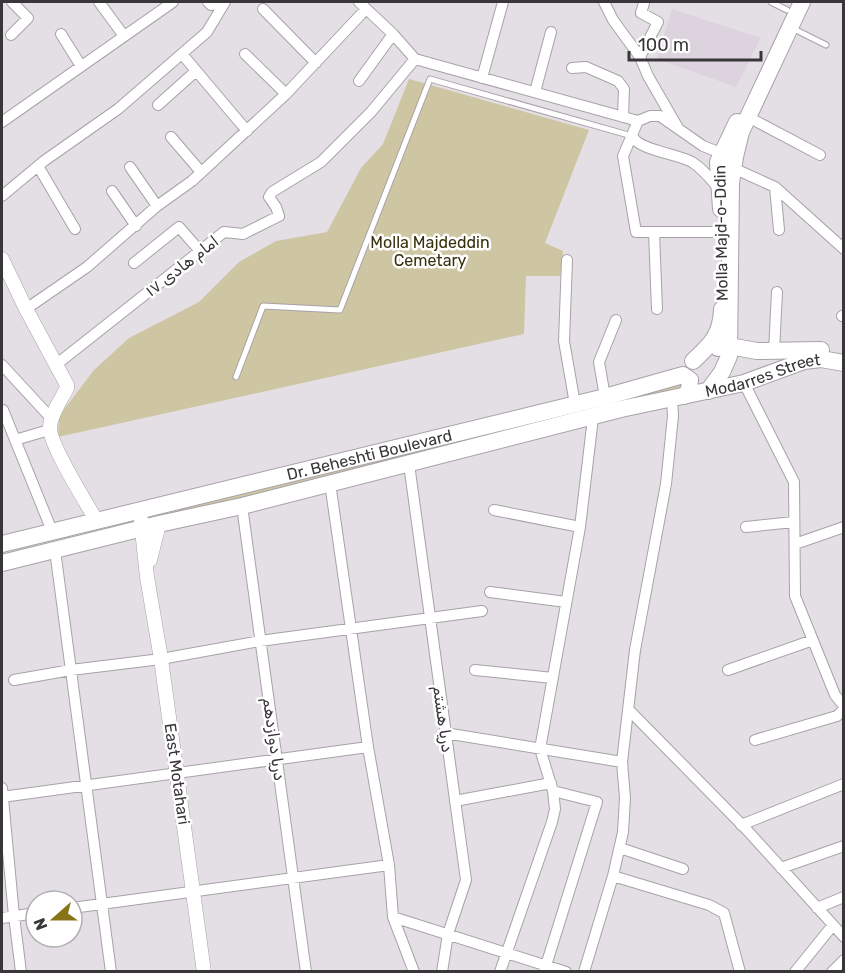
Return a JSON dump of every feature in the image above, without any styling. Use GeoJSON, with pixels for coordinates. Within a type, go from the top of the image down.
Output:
{"type":"FeatureCollection","features":[{"type":"Feature","properties":{"kind":"main road","name":"Molla Majd-o-Ddin"},"geometry":{"type":"LineString","coordinates":[[708,391],[722,372],[729,356],[730,160],[741,116],[789,13],[802,2]]}},
{"type":"Feature","properties":{"kind":"main road","name":"Molla Majd-o-Ddin"},"geometry":{"type":"LineString","coordinates":[[693,361],[710,345],[721,325],[722,232],[717,174],[730,160],[789,13]]}},
{"type":"Feature","properties":{"kind":"main road"},"geometry":{"type":"LineString","coordinates":[[2,259],[26,309],[57,364],[67,388],[50,424],[59,452],[96,520]]}},
{"type":"Feature","properties":{"kind":"main road","name":"Modarres Street"},"geometry":{"type":"LineString","coordinates":[[729,346],[757,351],[821,350],[843,353]]}},
{"type":"Feature","properties":{"kind":"main road","name":"Dr. Beheshti Boulevard"},"geometry":{"type":"LineString","coordinates":[[3,540],[52,531],[604,397],[693,361],[721,347],[729,346]]}},
{"type":"Feature","properties":{"kind":"main road"},"geometry":{"type":"LineString","coordinates":[[757,351],[752,356],[752,361],[758,368],[804,361]]}},
{"type":"Feature","properties":{"kind":"main road","name":"Modarres Street"},"geometry":{"type":"LineString","coordinates":[[678,397],[744,383],[804,361],[821,359],[843,363]]}},
{"type":"Feature","properties":{"kind":"main road"},"geometry":{"type":"LineString","coordinates":[[604,397],[683,375],[690,380],[690,386],[678,397]]}},
{"type":"Feature","properties":{"kind":"main road","name":"Dr. Beheshti Boulevard"},"geometry":{"type":"LineString","coordinates":[[2,563],[242,506],[621,409],[678,397]]}},
{"type":"Feature","properties":{"kind":"main road","name":"East Motahari"},"geometry":{"type":"LineString","coordinates":[[140,509],[147,577],[161,659],[204,972]]}},
{"type":"Feature","properties":{"kind":"main road"},"geometry":{"type":"LineString","coordinates":[[147,577],[159,524]]}},
{"type":"Feature","properties":{"kind":"street"},"geometry":{"type":"LineString","coordinates":[[11,35],[28,18],[12,2]]}},
{"type":"Feature","properties":{"kind":"street"},"geometry":{"type":"LineString","coordinates":[[99,2],[124,36]]}},
{"type":"Feature","properties":{"kind":"street"},"geometry":{"type":"LineString","coordinates":[[2,122],[173,2]]}},
{"type":"Feature","properties":{"kind":"street"},"geometry":{"type":"LineString","coordinates":[[208,2],[212,5],[223,2]]}},
{"type":"Feature","properties":{"kind":"street"},"geometry":{"type":"LineString","coordinates":[[2,196],[38,166],[118,109],[182,54],[207,32],[223,2]]}},
{"type":"Feature","properties":{"kind":"street"},"geometry":{"type":"LineString","coordinates":[[482,78],[503,2]]}},
{"type":"Feature","properties":{"kind":"street"},"geometry":{"type":"LineString","coordinates":[[604,2],[613,20],[639,57],[678,128]]}},
{"type":"Feature","properties":{"kind":"street"},"geometry":{"type":"LineString","coordinates":[[639,57],[658,22],[641,13],[644,3]]}},
{"type":"Feature","properties":{"kind":"street"},"geometry":{"type":"LineString","coordinates":[[26,309],[87,267],[157,206],[192,181],[286,94],[316,63],[363,5],[415,59],[638,121],[650,116],[660,116],[703,146],[775,187],[843,249]]}},
{"type":"Feature","properties":{"kind":"street"},"geometry":{"type":"LineString","coordinates":[[263,9],[316,63]]}},
{"type":"Feature","properties":{"kind":"street"},"geometry":{"type":"LineString","coordinates":[[535,92],[551,32]]}},
{"type":"Feature","properties":{"kind":"street"},"geometry":{"type":"LineString","coordinates":[[61,34],[81,66]]}},
{"type":"Feature","properties":{"kind":"street"},"geometry":{"type":"LineString","coordinates":[[359,81],[393,34]]}},
{"type":"Feature","properties":{"kind":"street"},"geometry":{"type":"LineString","coordinates":[[182,54],[247,131]]}},
{"type":"Feature","properties":{"kind":"street"},"geometry":{"type":"LineString","coordinates":[[244,54],[286,94]]}},
{"type":"Feature","properties":{"kind":"street","name":"امام هادی ۱۷"},"geometry":{"type":"LineString","coordinates":[[57,364],[224,232],[243,234],[279,216],[269,197],[272,192],[321,162],[371,112],[415,59]]}},
{"type":"Feature","properties":{"kind":"street"},"geometry":{"type":"LineString","coordinates":[[572,68],[586,67],[618,81],[624,89],[623,117]]}},
{"type":"Feature","properties":{"kind":"street"},"geometry":{"type":"LineString","coordinates":[[158,105],[196,71]]}},
{"type":"Feature","properties":{"kind":"street"},"geometry":{"type":"LineString","coordinates":[[748,117],[820,155]]}},
{"type":"Feature","properties":{"kind":"street"},"geometry":{"type":"LineString","coordinates":[[638,121],[623,156],[636,232],[722,232]]}},
{"type":"Feature","properties":{"kind":"street"},"geometry":{"type":"LineString","coordinates":[[171,137],[201,172]]}},
{"type":"Feature","properties":{"kind":"street"},"geometry":{"type":"LineString","coordinates":[[633,137],[638,144],[693,163],[720,190]]}},
{"type":"Feature","properties":{"kind":"street"},"geometry":{"type":"LineString","coordinates":[[38,166],[75,229]]}},
{"type":"Feature","properties":{"kind":"street"},"geometry":{"type":"LineString","coordinates":[[130,166],[157,206]]}},
{"type":"Feature","properties":{"kind":"street"},"geometry":{"type":"LineString","coordinates":[[775,187],[779,230]]}},
{"type":"Feature","properties":{"kind":"street"},"geometry":{"type":"LineString","coordinates":[[112,191],[136,226]]}},
{"type":"Feature","properties":{"kind":"street"},"geometry":{"type":"LineString","coordinates":[[134,263],[179,228],[200,251]]}},
{"type":"Feature","properties":{"kind":"street"},"geometry":{"type":"LineString","coordinates":[[654,232],[657,309]]}},
{"type":"Feature","properties":{"kind":"street"},"geometry":{"type":"LineString","coordinates":[[567,260],[564,341],[575,404]]}},
{"type":"Feature","properties":{"kind":"street"},"geometry":{"type":"LineString","coordinates":[[774,351],[777,292]]}},
{"type":"Feature","properties":{"kind":"street"},"geometry":{"type":"LineString","coordinates":[[604,397],[599,362],[616,320]]}},
{"type":"Feature","properties":{"kind":"street"},"geometry":{"type":"LineString","coordinates":[[2,365],[50,424],[15,440]]}},
{"type":"Feature","properties":{"kind":"street"},"geometry":{"type":"LineString","coordinates":[[744,383],[794,482],[795,596],[835,695],[843,707],[837,716],[755,740]]}},
{"type":"Feature","properties":{"kind":"street"},"geometry":{"type":"LineString","coordinates":[[584,972],[613,876],[623,832],[625,798],[622,762],[628,709],[647,577],[666,484],[673,416],[678,397]]}},
{"type":"Feature","properties":{"kind":"street"},"geometry":{"type":"LineString","coordinates":[[3,410],[52,531]]}},
{"type":"Feature","properties":{"kind":"street"},"geometry":{"type":"LineString","coordinates":[[500,972],[555,809],[552,787],[540,749],[580,527],[593,418]]}},
{"type":"Feature","properties":{"kind":"street","name":"دریا هشتم"},"geometry":{"type":"LineString","coordinates":[[409,464],[466,880],[448,934],[442,972]]}},
{"type":"Feature","properties":{"kind":"street"},"geometry":{"type":"LineString","coordinates":[[330,483],[368,747],[389,865],[394,923],[406,946],[414,972]]}},
{"type":"Feature","properties":{"kind":"street","name":"دریا دوازدهم"},"geometry":{"type":"LineString","coordinates":[[242,506],[306,972]]}},
{"type":"Feature","properties":{"kind":"street"},"geometry":{"type":"LineString","coordinates":[[494,510],[580,527]]}},
{"type":"Feature","properties":{"kind":"street"},"geometry":{"type":"LineString","coordinates":[[746,527],[794,522]]}},
{"type":"Feature","properties":{"kind":"street"},"geometry":{"type":"LineString","coordinates":[[795,544],[843,527]]}},
{"type":"Feature","properties":{"kind":"street"},"geometry":{"type":"LineString","coordinates":[[55,550],[111,972]]}},
{"type":"Feature","properties":{"kind":"street"},"geometry":{"type":"LineString","coordinates":[[490,592],[567,602]]}},
{"type":"Feature","properties":{"kind":"street"},"geometry":{"type":"LineString","coordinates":[[14,680],[71,670],[161,659],[260,641],[482,611]]}},
{"type":"Feature","properties":{"kind":"street"},"geometry":{"type":"LineString","coordinates":[[728,669],[813,640]]}},
{"type":"Feature","properties":{"kind":"street"},"geometry":{"type":"LineString","coordinates":[[475,670],[553,678]]}},
{"type":"Feature","properties":{"kind":"street"},"geometry":{"type":"LineString","coordinates":[[628,709],[741,825],[843,937]]}},
{"type":"Feature","properties":{"kind":"street"},"geometry":{"type":"LineString","coordinates":[[446,733],[622,762]]}},
{"type":"Feature","properties":{"kind":"street"},"geometry":{"type":"LineString","coordinates":[[21,972],[2,794],[86,786],[368,747]]}},
{"type":"Feature","properties":{"kind":"street"},"geometry":{"type":"LineString","coordinates":[[741,825],[843,784]]}},
{"type":"Feature","properties":{"kind":"street"},"geometry":{"type":"LineString","coordinates":[[455,801],[552,787],[597,802],[545,968]]}},
{"type":"Feature","properties":{"kind":"street"},"geometry":{"type":"LineString","coordinates":[[781,868],[843,846]]}},
{"type":"Feature","properties":{"kind":"street"},"geometry":{"type":"LineString","coordinates":[[620,848],[683,869]]}},
{"type":"Feature","properties":{"kind":"street"},"geometry":{"type":"LineString","coordinates":[[84,906],[389,865]]}},
{"type":"Feature","properties":{"kind":"street"},"geometry":{"type":"LineString","coordinates":[[613,876],[721,910],[724,913],[740,972]]}},
{"type":"Feature","properties":{"kind":"street"},"geometry":{"type":"LineString","coordinates":[[817,908],[843,897]]}},
{"type":"Feature","properties":{"kind":"street"},"geometry":{"type":"LineString","coordinates":[[2,918],[24,915]]}},
{"type":"Feature","properties":{"kind":"street"},"geometry":{"type":"LineString","coordinates":[[394,923],[448,934],[507,952],[545,968],[566,972]]}},
{"type":"Feature","properties":{"kind":"street"},"geometry":{"type":"LineString","coordinates":[[795,972],[833,925]]}},
{"type":"Feature","properties":{"kind":"street"},"geometry":{"type":"LineString","coordinates":[[832,972],[843,960]]}},
{"type":"Feature","properties":{"kind":"lane"},"geometry":{"type":"LineString","coordinates":[[771,2],[789,13],[826,45]]}},
{"type":"Feature","properties":{"kind":"lane"},"geometry":{"type":"LineString","coordinates":[[236,376],[263,306],[340,310],[430,79],[633,137]]}},
{"type":"Feature","properties":{"kind":"shaded area"},"geometry":{"type":"Polygon","coordinates":[[[672,9],[761,38],[736,87],[657,59],[672,9]]]}},
{"type":"Feature","properties":{"kind":"green space","name":"Molla Majdeddin Cemetary"},"geometry":{"type":"Polygon","coordinates":[[[409,79],[589,130],[545,243],[563,251],[560,276],[526,276],[524,334],[58,437],[59,416],[94,370],[129,338],[199,302],[239,262],[276,241],[327,232],[361,168],[383,144],[409,79]]]}},
{"type":"Feature","properties":{"kind":"green space"},"geometry":{"type":"Polygon","coordinates":[[[682,382],[683,388],[621,409],[149,519],[170,512],[682,382]]]}}]}
